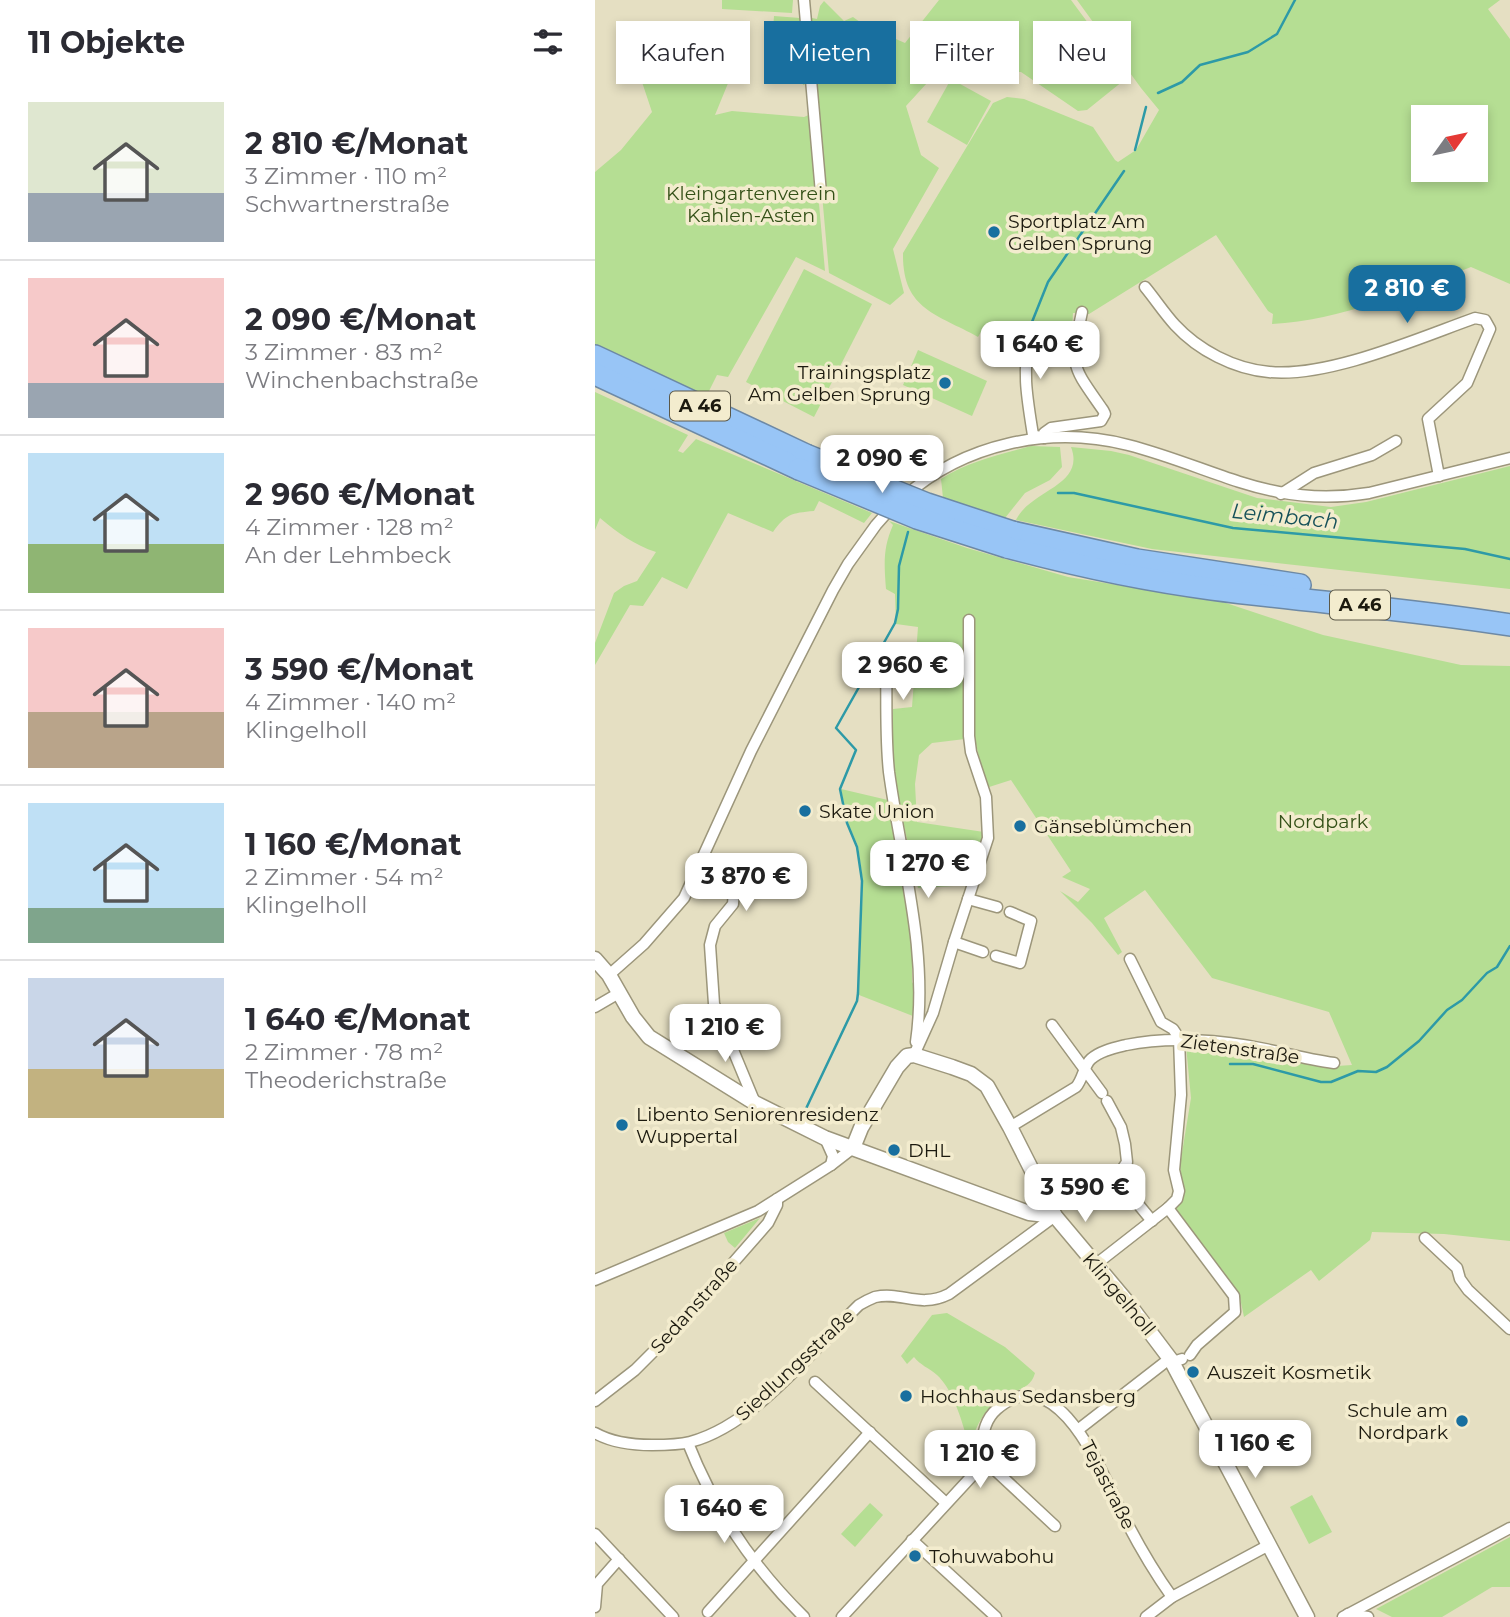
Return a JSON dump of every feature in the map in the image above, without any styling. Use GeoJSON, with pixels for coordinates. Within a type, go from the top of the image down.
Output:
{"type":"FeatureCollection","features":[{"type":"Feature","properties":{"kind":"highway","name":"A 46"},"geometry":{"type":"LineString","coordinates":[[595,356],[803,462]]}},
{"type":"Feature","properties":{"kind":"highway","name":"A 46"},"geometry":{"type":"LineString","coordinates":[[595,374],[803,462],[927,505],[1009,540],[1085,566],[1210,589],[1371,606],[1510,625]]}},
{"type":"Feature","properties":{"kind":"highway","name":"A 46"},"geometry":{"type":"LineString","coordinates":[[1009,540],[1419,604],[1510,615]]}},
{"type":"Feature","properties":{"kind":"street"},"geometry":{"type":"LineString","coordinates":[[804,0],[821,193]]}},
{"type":"Feature","properties":{"kind":"street"},"geometry":{"type":"LineString","coordinates":[[1145,287],[1175,325],[1205,349],[1231,362],[1268,372],[1295,372],[1353,360],[1475,317],[1485,320],[1490,329],[1467,383],[1428,419],[1439,476]]}},
{"type":"Feature","properties":{"kind":"street"},"geometry":{"type":"LineString","coordinates":[[1044,438],[1044,433],[1051,428],[1097,422],[1104,418],[1103,410],[1083,383],[1075,363],[1081,312]]}},
{"type":"Feature","properties":{"kind":"street"},"geometry":{"type":"LineString","coordinates":[[1030,335],[1025,361],[1025,382],[1033,435],[1044,438]]}},
{"type":"Feature","properties":{"kind":"street"},"geometry":{"type":"LineString","coordinates":[[609,975],[644,944],[684,898],[786,681],[848,564],[876,525],[897,502],[955,461],[996,446],[1044,438],[1085,438],[1126,444],[1248,486],[1281,494],[1300,497],[1347,497],[1510,458]]}},
{"type":"Feature","properties":{"kind":"street"},"geometry":{"type":"LineString","coordinates":[[1281,494],[1314,473],[1372,455],[1396,441]]}},
{"type":"Feature","properties":{"kind":"street"},"geometry":{"type":"LineString","coordinates":[[914,1055],[933,1013],[986,846],[988,832],[986,797],[971,752],[969,736],[969,620]]}},
{"type":"Feature","properties":{"kind":"street"},"geometry":{"type":"LineString","coordinates":[[886,660],[889,770],[914,913],[920,1007],[914,1055]]}},
{"type":"Feature","properties":{"kind":"street"},"geometry":{"type":"LineString","coordinates":[[734,890],[733,904],[715,926],[710,945],[714,1004],[755,1103]]}},
{"type":"Feature","properties":{"kind":"street"},"geometry":{"type":"LineString","coordinates":[[968,899],[997,907]]}},
{"type":"Feature","properties":{"kind":"street"},"geometry":{"type":"LineString","coordinates":[[996,956],[1020,963],[1031,921],[1010,912]]}},
{"type":"Feature","properties":{"kind":"street"},"geometry":{"type":"LineString","coordinates":[[954,942],[983,952]]}},
{"type":"Feature","properties":{"kind":"street"},"geometry":{"type":"LineString","coordinates":[[595,959],[609,975],[649,1037],[755,1103],[825,1138],[1029,1213],[1055,1216]]}},
{"type":"Feature","properties":{"kind":"street"},"geometry":{"type":"LineString","coordinates":[[1095,1265],[1168,1208],[1177,1199],[1179,1191],[1174,1170],[1181,1095],[1179,1038],[1173,1029],[1161,1022],[1130,959]]}},
{"type":"Feature","properties":{"kind":"street"},"geometry":{"type":"LineString","coordinates":[[595,1007],[619,993]]}},
{"type":"Feature","properties":{"kind":"street"},"geometry":{"type":"LineString","coordinates":[[1052,1025],[1104,1097],[1121,1127],[1128,1156],[1122,1175],[1136,1201],[1152,1221]]}},
{"type":"Feature","properties":{"kind":"street","name":"Zietenstraße"},"geometry":{"type":"LineString","coordinates":[[1010,1127],[1076,1087],[1083,1079],[1087,1062],[1092,1058],[1112,1048],[1141,1042],[1179,1038],[1261,1048],[1335,1063]]}},
{"type":"Feature","properties":{"kind":"street"},"geometry":{"type":"LineString","coordinates":[[595,1280],[758,1211],[831,1165],[853,1147],[897,1068],[907,1056],[914,1055]]}},
{"type":"Feature","properties":{"kind":"street","name":"Klingelholl"},"geometry":{"type":"LineString","coordinates":[[914,1055],[971,1074],[987,1086],[1055,1216],[1128,1303],[1181,1358],[1269,1545],[1307,1617]]}},
{"type":"Feature","properties":{"kind":"street"},"geometry":{"type":"LineString","coordinates":[[825,1138],[862,1128]]}},
{"type":"Feature","properties":{"kind":"street"},"geometry":{"type":"LineString","coordinates":[[825,1138],[833,1156],[831,1165]]}},
{"type":"Feature","properties":{"kind":"street","name":"Sedanstraße"},"geometry":{"type":"LineString","coordinates":[[595,1401],[635,1370],[669,1336],[768,1223],[777,1205],[777,1199]]}},
{"type":"Feature","properties":{"kind":"street"},"geometry":{"type":"LineString","coordinates":[[1079,1429],[1181,1358],[1235,1312],[1234,1296],[1168,1208]]}},
{"type":"Feature","properties":{"kind":"street","name":"Siedlungsstraße"},"geometry":{"type":"LineString","coordinates":[[595,1433],[630,1444],[688,1443],[719,1432],[768,1395],[859,1304],[875,1297],[935,1301],[949,1294],[1055,1216]]}},
{"type":"Feature","properties":{"kind":"street"},"geometry":{"type":"LineString","coordinates":[[1425,1238],[1457,1268],[1460,1279],[1468,1290],[1510,1329]]}},
{"type":"Feature","properties":{"kind":"street"},"geometry":{"type":"LineString","coordinates":[[797,1367],[946,1503]]}},
{"type":"Feature","properties":{"kind":"street","name":"Tejastraße"},"geometry":{"type":"LineString","coordinates":[[981,1457],[986,1423],[996,1410],[1014,1397],[1034,1396],[1063,1412],[1079,1429],[1150,1567],[1172,1597]]}},
{"type":"Feature","properties":{"kind":"street"},"geometry":{"type":"LineString","coordinates":[[708,1612],[870,1432]]}},
{"type":"Feature","properties":{"kind":"street"},"geometry":{"type":"LineString","coordinates":[[688,1443],[709,1491],[726,1521],[754,1561],[804,1617]]}},
{"type":"Feature","properties":{"kind":"street"},"geometry":{"type":"LineString","coordinates":[[842,1617],[971,1476],[981,1457],[1055,1526]]}},
{"type":"Feature","properties":{"kind":"street"},"geometry":{"type":"LineString","coordinates":[[1345,1616],[1510,1528]]}},
{"type":"Feature","properties":{"kind":"street"},"geometry":{"type":"LineString","coordinates":[[597,1540],[619,1559],[673,1617]]}},
{"type":"Feature","properties":{"kind":"street"},"geometry":{"type":"LineString","coordinates":[[912,1540],[996,1617]]}},
{"type":"Feature","properties":{"kind":"street"},"geometry":{"type":"LineString","coordinates":[[1146,1617],[1172,1597],[1269,1545]]}},
{"type":"Feature","properties":{"kind":"street"},"geometry":{"type":"LineString","coordinates":[[595,1607],[597,1584],[619,1559]]}},
{"type":"Feature","properties":{"kind":"street"},"geometry":{"type":"LineString","coordinates":[[1345,1616],[1368,1617]]}},
{"type":"Feature","properties":{"kind":"green space"},"geometry":{"type":"Polygon","coordinates":[[[722,0],[793,0],[792,13],[722,9],[722,0]]]}},
{"type":"Feature","properties":{"kind":"green space"},"geometry":{"type":"Polygon","coordinates":[[[939,0],[1071,0],[1087,21],[1033,21],[1033,80],[1019,72],[1019,21],[922,21],[939,0]]]}},
{"type":"Feature","properties":{"kind":"green space"},"geometry":{"type":"Polygon","coordinates":[[[1077,0],[1500,0],[1488,9],[1510,39],[1510,284],[1471,267],[1349,311],[1272,324],[1273,314],[1268,311],[1216,235],[1089,314],[1073,313],[1072,331],[1035,333],[1015,323],[999,343],[981,332],[978,337],[949,322],[915,299],[904,272],[903,253],[993,103],[1007,97],[1024,99],[1093,127],[1118,162],[1136,150],[1159,110],[1131,74],[1131,21],[1092,21],[1077,0]]]}},
{"type":"Feature","properties":{"kind":"green space"},"geometry":{"type":"Polygon","coordinates":[[[824,1],[844,21],[807,21],[807,17],[817,19],[824,1]]]}},
{"type":"Feature","properties":{"kind":"green space"},"geometry":{"type":"Polygon","coordinates":[[[774,16],[800,18],[800,21],[774,21],[774,16]]]}},
{"type":"Feature","properties":{"kind":"green space"},"geometry":{"type":"Polygon","coordinates":[[[910,37],[910,84],[926,84],[906,106],[921,155],[939,168],[893,249],[904,293],[890,305],[829,273],[812,84],[896,84],[896,39],[905,43],[910,37]]]}},
{"type":"Feature","properties":{"kind":"green space","name":"Kleingartenverein Kahlen-Asten"},"geometry":{"type":"Polygon","coordinates":[[[643,84],[728,84],[715,115],[732,111],[804,117],[811,114],[825,271],[796,257],[728,377],[717,375],[706,397],[595,344],[595,172],[621,150],[652,112],[643,84]]]}},
{"type":"Feature","properties":{"kind":"green space"},"geometry":{"type":"Polygon","coordinates":[[[948,84],[960,84],[991,101],[967,145],[927,122],[948,84]]]}},
{"type":"Feature","properties":{"kind":"green space"},"geometry":{"type":"Polygon","coordinates":[[[1039,84],[1119,84],[1087,110],[1078,111],[1039,84]]]}},
{"type":"Feature","properties":{"kind":"green space"},"geometry":{"type":"Polygon","coordinates":[[[804,269],[872,304],[814,417],[746,382],[804,269]]]}},
{"type":"Feature","properties":{"kind":"green space","name":"Trainingsplatz Am Gelben Sprung"},"geometry":{"type":"Polygon","coordinates":[[[918,350],[987,381],[972,416],[903,385],[918,350]]]}},
{"type":"Feature","properties":{"kind":"green space"},"geometry":{"type":"Polygon","coordinates":[[[595,392],[688,435],[678,451],[683,453],[696,439],[872,513],[864,523],[819,501],[814,511],[790,516],[773,532],[728,513],[687,589],[662,577],[643,606],[630,605],[595,665],[595,643],[614,593],[637,581],[656,552],[640,546],[600,518],[595,530],[595,392]]]}},
{"type":"Feature","properties":{"kind":"green space"},"geometry":{"type":"Polygon","coordinates":[[[1031,446],[1060,447],[1062,467],[1050,480],[1025,493],[1005,518],[943,498],[941,479],[973,463],[1031,446]]]}},
{"type":"Feature","properties":{"kind":"green space"},"geometry":{"type":"Polygon","coordinates":[[[1071,447],[1129,455],[1257,498],[1331,507],[1366,502],[1510,466],[1510,589],[1152,549],[1016,520],[1033,501],[1071,471],[1074,460],[1071,447]]]}},
{"type":"Feature","properties":{"kind":"green space","name":"Nordpark"},"geometry":{"type":"Polygon","coordinates":[[[889,521],[967,548],[1068,577],[1223,602],[1323,635],[1461,665],[1510,666],[1510,1241],[1444,1234],[1372,1232],[1370,1240],[1319,1281],[1311,1270],[1244,1317],[1240,1298],[1174,1213],[1182,1190],[1180,1165],[1191,1098],[1186,1046],[1268,1055],[1322,1067],[1352,1065],[1329,1012],[1212,978],[1145,890],[1104,918],[1122,952],[1118,955],[1092,923],[1060,891],[1078,902],[1090,889],[1062,877],[1071,871],[1011,780],[986,788],[974,735],[965,739],[932,743],[919,755],[915,784],[917,822],[984,832],[971,885],[918,888],[892,773],[893,709],[912,707],[918,627],[896,624],[895,594],[886,589],[885,556],[893,525],[889,521]]]}},
{"type":"Feature","properties":{"kind":"green space"},"geometry":{"type":"Polygon","coordinates":[[[841,789],[892,801],[912,910],[912,982],[917,990],[918,1018],[859,995],[863,881],[858,846],[848,823],[841,789]]]}},
{"type":"Feature","properties":{"kind":"green space"},"geometry":{"type":"Polygon","coordinates":[[[760,1218],[735,1248],[728,1242],[724,1233],[760,1218]]]}},
{"type":"Feature","properties":{"kind":"green space"},"geometry":{"type":"Polygon","coordinates":[[[947,1313],[1005,1347],[1035,1373],[1025,1386],[992,1405],[981,1418],[974,1434],[965,1432],[958,1409],[942,1380],[914,1357],[907,1364],[901,1356],[932,1315],[947,1313]]]}},
{"type":"Feature","properties":{"kind":"green space"},"geometry":{"type":"Polygon","coordinates":[[[1312,1495],[1332,1532],[1309,1544],[1290,1507],[1312,1495]]]}},
{"type":"Feature","properties":{"kind":"green space"},"geometry":{"type":"Polygon","coordinates":[[[870,1503],[883,1515],[855,1547],[841,1534],[870,1503]]]}},
{"type":"Feature","properties":{"kind":"green space"},"geometry":{"type":"Polygon","coordinates":[[[1510,1537],[1510,1587],[1492,1587],[1442,1617],[1392,1617],[1376,1609],[1510,1537]]]}},
{"type":"Feature","properties":{"kind":"waterway"},"geometry":{"type":"LineString","coordinates":[[1158,93],[1182,82],[1200,65],[1248,52],[1277,34],[1295,0]]}},
{"type":"Feature","properties":{"kind":"waterway"},"geometry":{"type":"LineString","coordinates":[[1135,150],[1146,107]]}},
{"type":"Feature","properties":{"kind":"waterway"},"geometry":{"type":"LineString","coordinates":[[1028,332],[1048,282],[1124,171]]}},
{"type":"Feature","properties":{"kind":"waterway","name":"Leimbach"},"geometry":{"type":"LineString","coordinates":[[1058,493],[1074,493],[1233,528],[1465,549],[1510,559]]}},
{"type":"Feature","properties":{"kind":"waterway","name":"Leimbach"},"geometry":{"type":"LineString","coordinates":[[803,1115],[857,1001],[858,993],[862,881],[857,847],[847,823],[840,789],[856,750],[836,728],[895,623],[899,566],[908,532]]}},
{"type":"Feature","properties":{"kind":"waterway"},"geometry":{"type":"LineString","coordinates":[[1230,1064],[1253,1064],[1321,1082],[1331,1082],[1358,1071],[1376,1072],[1387,1067],[1419,1041],[1447,1010],[1462,1000],[1487,973],[1497,967],[1510,946]]}},
{"type":"Feature","properties":{"kind":"place","name":"Sportplatz Am Gelben Sprung"},"geometry":{"type":"Point","coordinates":[994,232]}},
{"type":"Feature","properties":{"kind":"place","name":"Trainingsplatz Am Gelben Sprung"},"geometry":{"type":"Point","coordinates":[945,383]}},
{"type":"Feature","properties":{"kind":"place","name":"Skate Union"},"geometry":{"type":"Point","coordinates":[805,811]}},
{"type":"Feature","properties":{"kind":"place","name":"Gänseblümchen"},"geometry":{"type":"Point","coordinates":[1020,826]}},
{"type":"Feature","properties":{"kind":"place","name":"Libento Seniorenresidenz Wuppertal"},"geometry":{"type":"Point","coordinates":[622,1125]}},
{"type":"Feature","properties":{"kind":"place","name":"DHL"},"geometry":{"type":"Point","coordinates":[894,1150]}},
{"type":"Feature","properties":{"kind":"place","name":"Auszeit Kosmetik"},"geometry":{"type":"Point","coordinates":[1193,1372]}},
{"type":"Feature","properties":{"kind":"place","name":"Hochhaus Sedansberg"},"geometry":{"type":"Point","coordinates":[906,1396]}},
{"type":"Feature","properties":{"kind":"place","name":"Schule am Nordpark"},"geometry":{"type":"Point","coordinates":[1462,1421]}},
{"type":"Feature","properties":{"kind":"place","name":"Tohuwabohu"},"geometry":{"type":"Point","coordinates":[915,1556]}}]}
